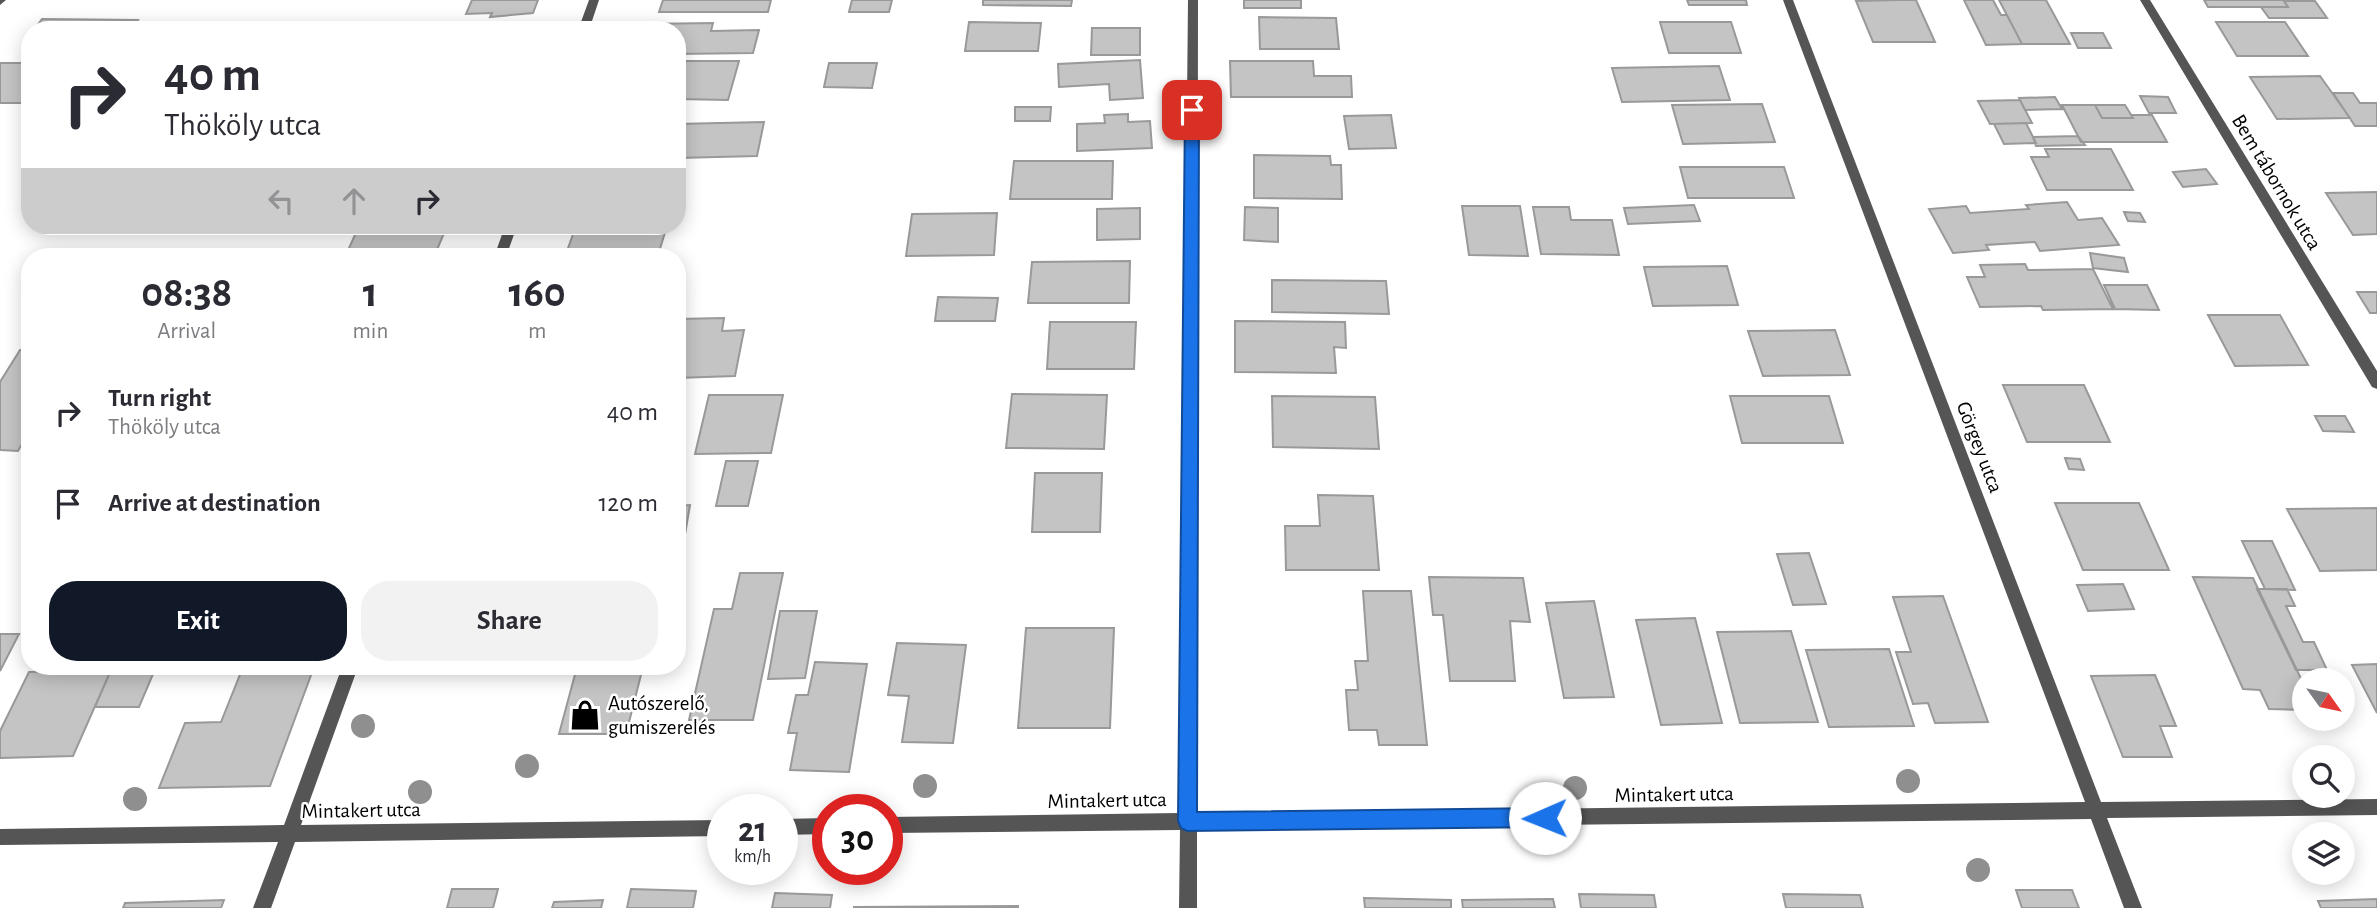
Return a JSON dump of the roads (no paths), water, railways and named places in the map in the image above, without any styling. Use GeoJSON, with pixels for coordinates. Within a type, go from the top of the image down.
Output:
{"type":"FeatureCollection","features":[{"type":"Feature","properties":{"kind":"street"},"geometry":{"type":"LineString","coordinates":[[586,21],[594,0]]}},
{"type":"Feature","properties":{"kind":"street"},"geometry":{"type":"LineString","coordinates":[[1188,908],[1193,0]]}},
{"type":"Feature","properties":{"kind":"street","name":"Görgey utca"},"geometry":{"type":"LineString","coordinates":[[1788,0],[2133,908]]}},
{"type":"Feature","properties":{"kind":"street","name":"Bem tábornok utca"},"geometry":{"type":"LineString","coordinates":[[2145,0],[2377,383]]}},
{"type":"Feature","properties":{"kind":"street"},"geometry":{"type":"LineString","coordinates":[[262,908],[347,675]]}},
{"type":"Feature","properties":{"kind":"street","name":"Mintakert utca"},"geometry":{"type":"LineString","coordinates":[[903,825],[2377,807]]}},
{"type":"Feature","properties":{"kind":"street","name":"Mintakert utca"},"geometry":{"type":"LineString","coordinates":[[0,837],[707,828]]}},
{"type":"Feature","properties":{"kind":"place","name":"Autószerelő, gumiszerelés"},"geometry":{"type":"Point","coordinates":[585,715]}}]}
